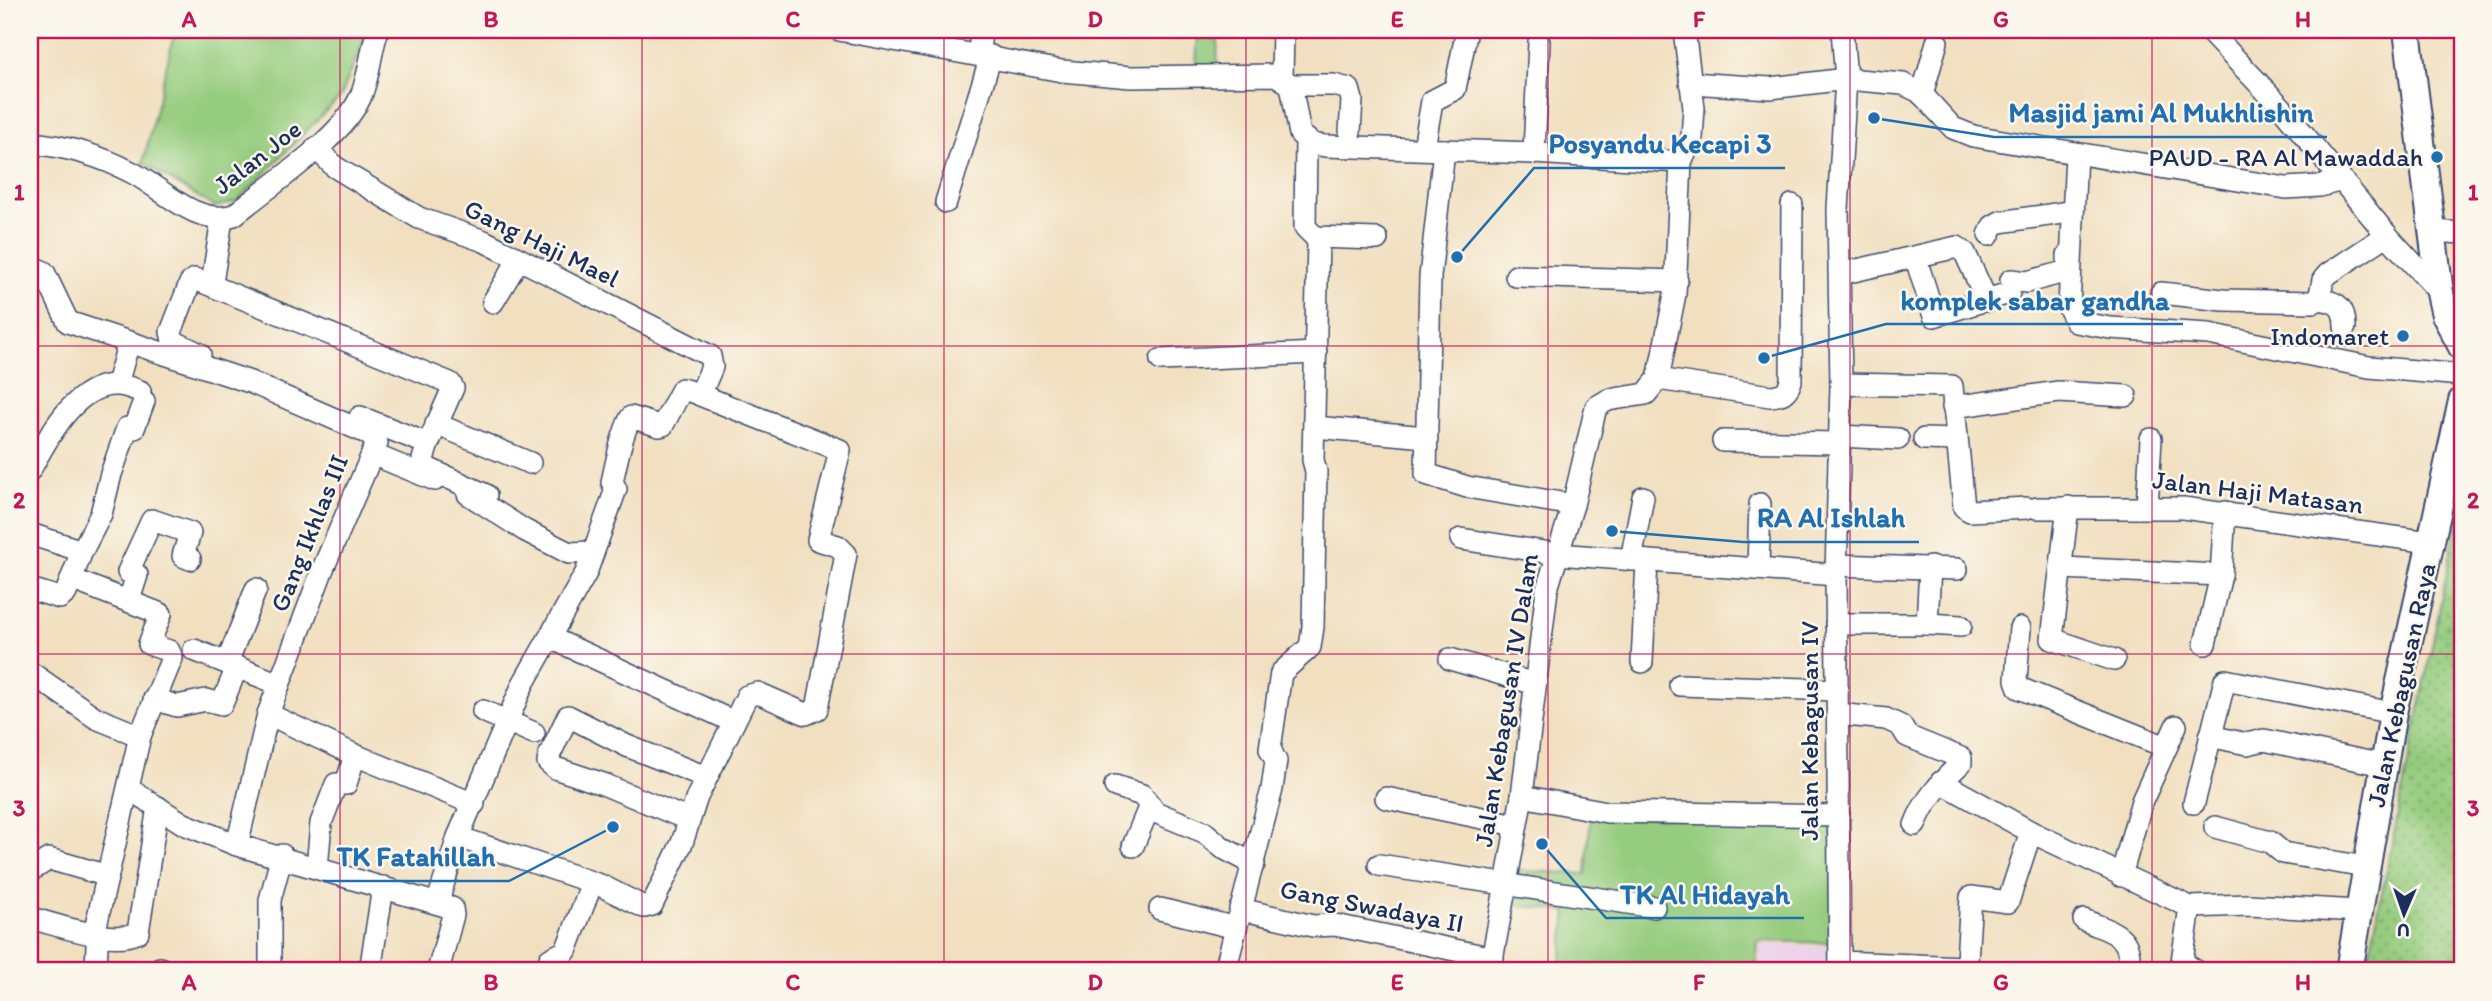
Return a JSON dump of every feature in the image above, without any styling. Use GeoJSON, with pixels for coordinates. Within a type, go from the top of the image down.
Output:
{"type":"FeatureCollection","features":[{"type":"Feature","properties":{"kind":"main road"},"geometry":{"type":"LineString","coordinates":[[2407,30],[2440,293],[2445,315],[2462,346]]}},
{"type":"Feature","properties":{"kind":"main road","name":"Jalan Kebagusan Raya"},"geometry":{"type":"LineString","coordinates":[[2349,971],[2393,713],[2462,401]]}},
{"type":"Feature","properties":{"kind":"street","name":"Jalan Joe"},"geometry":{"type":"LineString","coordinates":[[30,144],[84,152],[133,173],[192,210],[222,219],[234,215],[316,148],[359,102],[378,30]]}},
{"type":"Feature","properties":{"kind":"street"},"geometry":{"type":"LineString","coordinates":[[839,30],[1062,71],[1131,77],[1267,75],[1287,82],[1334,85],[1349,89],[1352,100],[1350,132]]}},
{"type":"Feature","properties":{"kind":"street"},"geometry":{"type":"LineString","coordinates":[[946,202],[985,55],[981,30]]}},
{"type":"Feature","properties":{"kind":"street"},"geometry":{"type":"LineString","coordinates":[[1283,30],[1287,82],[1296,127],[1306,139],[1325,146],[1534,153],[1681,162]]}},
{"type":"Feature","properties":{"kind":"street"},"geometry":{"type":"LineString","coordinates":[[1467,30],[1455,89],[1432,101],[1434,149],[1425,471],[1428,476],[1466,487],[1573,505]]}},
{"type":"Feature","properties":{"kind":"street"},"geometry":{"type":"LineString","coordinates":[[1684,30],[1694,108],[1692,138],[1681,162],[1677,281],[1658,379],[1770,396],[1781,396],[1788,390],[1791,381],[1792,205]]}},
{"type":"Feature","properties":{"kind":"street","name":"Jalan Kebagusan IV"},"geometry":{"type":"LineString","coordinates":[[1840,967],[1836,570],[1840,384],[1838,209],[1846,79],[1842,30]]}},
{"type":"Feature","properties":{"kind":"street"},"geometry":{"type":"LineString","coordinates":[[2208,30],[2281,107],[2387,235],[2440,293]]}},
{"type":"Feature","properties":{"kind":"street"},"geometry":{"type":"LineString","coordinates":[[1534,153],[1539,42]]}},
{"type":"Feature","properties":{"kind":"street"},"geometry":{"type":"LineString","coordinates":[[1922,95],[1937,42]]}},
{"type":"Feature","properties":{"kind":"street"},"geometry":{"type":"LineString","coordinates":[[1690,83],[1770,88],[1846,79],[1903,84],[1922,95],[1943,121],[1964,133],[2127,164],[2286,188],[2320,187],[2342,180]]}},
{"type":"Feature","properties":{"kind":"street"},"geometry":{"type":"LineString","coordinates":[[1225,971],[1254,864],[1274,775],[1276,761],[1270,749],[1281,673],[1310,647],[1312,627],[1316,545],[1318,240],[1305,227],[1306,139]]}},
{"type":"Feature","properties":{"kind":"street","name":"Gang Haji Mael"},"geometry":{"type":"LineString","coordinates":[[316,148],[335,167],[419,218],[484,241],[710,356],[712,367],[701,395]]}},
{"type":"Feature","properties":{"kind":"street"},"geometry":{"type":"LineString","coordinates":[[1916,259],[1934,316],[1987,301],[2010,286],[2068,271],[2073,152]]}},
{"type":"Feature","properties":{"kind":"street"},"geometry":{"type":"LineString","coordinates":[[2073,152],[2069,309],[2076,322],[2110,328],[2208,334],[2369,367],[2462,375]]}},
{"type":"Feature","properties":{"kind":"street"},"geometry":{"type":"LineString","coordinates":[[1989,236],[1993,226],[2000,222],[2069,212]]}},
{"type":"Feature","properties":{"kind":"street"},"geometry":{"type":"LineString","coordinates":[[212,283],[222,219]]}},
{"type":"Feature","properties":{"kind":"street"},"geometry":{"type":"LineString","coordinates":[[2433,231],[2462,233]]}},
{"type":"Feature","properties":{"kind":"street"},"geometry":{"type":"LineString","coordinates":[[2319,299],[2323,280],[2328,274],[2387,235]]}},
{"type":"Feature","properties":{"kind":"street"},"geometry":{"type":"LineString","coordinates":[[1315,237],[1377,239]]}},
{"type":"Feature","properties":{"kind":"street"},"geometry":{"type":"LineString","coordinates":[[1840,274],[1961,248],[1987,301]]}},
{"type":"Feature","properties":{"kind":"street"},"geometry":{"type":"LineString","coordinates":[[493,302],[519,259]]}},
{"type":"Feature","properties":{"kind":"street","name":"Gang Ikhlas III"},"geometry":{"type":"LineString","coordinates":[[30,267],[44,272],[68,322],[250,382],[369,434],[377,443],[268,713],[237,845]]}},
{"type":"Feature","properties":{"kind":"street"},"geometry":{"type":"LineString","coordinates":[[1516,276],[1677,281]]}},
{"type":"Feature","properties":{"kind":"street"},"geometry":{"type":"LineString","coordinates":[[486,495],[425,467],[423,459],[432,434],[453,388],[450,383],[212,283],[195,279],[190,284],[173,324],[173,341],[184,348],[432,434],[530,463]]}},
{"type":"Feature","properties":{"kind":"street"},"geometry":{"type":"LineString","coordinates":[[2161,293],[2306,304],[2319,299],[2339,305],[2343,309],[2345,327]]}},
{"type":"Feature","properties":{"kind":"street"},"geometry":{"type":"LineString","coordinates":[[117,384],[129,342]]}},
{"type":"Feature","properties":{"kind":"street"},"geometry":{"type":"LineString","coordinates":[[1161,360],[1316,353]]}},
{"type":"Feature","properties":{"kind":"street","name":"Jalan Kebagusan IV Dalam"},"geometry":{"type":"LineString","coordinates":[[1491,965],[1522,796],[1547,589],[1573,505],[1596,407],[1608,400],[1646,394],[1658,379]]}},
{"type":"Feature","properties":{"kind":"street"},"geometry":{"type":"LineString","coordinates":[[30,470],[48,437],[90,391],[117,384],[142,396],[134,428],[127,428],[111,474],[101,514],[82,551],[66,593],[60,598],[30,589]]}},
{"type":"Feature","properties":{"kind":"street"},"geometry":{"type":"LineString","coordinates":[[1840,384],[1946,384],[1952,386],[1954,407],[2052,392],[2126,396]]}},
{"type":"Feature","properties":{"kind":"street"},"geometry":{"type":"LineString","coordinates":[[438,901],[458,837],[523,684],[586,573],[616,489],[612,482],[621,453],[619,444],[631,417],[663,425],[682,389],[837,447],[841,452],[818,540],[838,546],[846,554],[817,709],[806,714],[752,693],[747,696],[706,777],[682,843],[649,907],[592,883],[458,837]]}},
{"type":"Feature","properties":{"kind":"street","name":"Jalan Haji Matasan"},"geometry":{"type":"LineString","coordinates":[[1954,407],[1964,507],[1970,510],[2147,507],[2225,512],[2430,542]]}},
{"type":"Feature","properties":{"kind":"street"},"geometry":{"type":"LineString","coordinates":[[1315,427],[1426,437]]}},
{"type":"Feature","properties":{"kind":"street"},"geometry":{"type":"LineString","coordinates":[[1723,441],[1898,439]]}},
{"type":"Feature","properties":{"kind":"street"},"geometry":{"type":"LineString","coordinates":[[1924,439],[1956,440]]}},
{"type":"Feature","properties":{"kind":"street"},"geometry":{"type":"LineString","coordinates":[[2147,507],[2151,439]]}},
{"type":"Feature","properties":{"kind":"street"},"geometry":{"type":"LineString","coordinates":[[372,454],[468,494],[524,530],[569,553],[592,552]]}},
{"type":"Feature","properties":{"kind":"street"},"geometry":{"type":"LineString","coordinates":[[1642,662],[1639,561],[1643,497]]}},
{"type":"Feature","properties":{"kind":"street"},"geometry":{"type":"LineString","coordinates":[[1758,568],[1760,504]]}},
{"type":"Feature","properties":{"kind":"street"},"geometry":{"type":"LineString","coordinates":[[2068,507],[2052,639],[2114,660]]}},
{"type":"Feature","properties":{"kind":"street"},"geometry":{"type":"LineString","coordinates":[[2205,644],[2221,575],[2225,512]]}},
{"type":"Feature","properties":{"kind":"street"},"geometry":{"type":"LineString","coordinates":[[129,600],[137,575],[128,572],[152,520],[190,533],[183,556],[190,559]]}},
{"type":"Feature","properties":{"kind":"street"},"geometry":{"type":"LineString","coordinates":[[30,534],[82,551]]}},
{"type":"Feature","properties":{"kind":"street"},"geometry":{"type":"LineString","coordinates":[[1461,539],[1557,554],[1639,561],[1836,570],[1930,567],[1957,569]]}},
{"type":"Feature","properties":{"kind":"street"},"geometry":{"type":"LineString","coordinates":[[1927,624],[1930,567]]}},
{"type":"Feature","properties":{"kind":"street"},"geometry":{"type":"LineString","coordinates":[[2061,568],[2221,575]]}},
{"type":"Feature","properties":{"kind":"street"},"geometry":{"type":"LineString","coordinates":[[71,579],[160,611],[162,617],[149,643],[172,655],[140,736],[95,940],[96,971]]}},
{"type":"Feature","properties":{"kind":"street"},"geometry":{"type":"LineString","coordinates":[[154,699],[177,706],[206,700],[222,704],[256,589]]}},
{"type":"Feature","properties":{"kind":"street"},"geometry":{"type":"LineString","coordinates":[[1836,624],[1961,626]]}},
{"type":"Feature","properties":{"kind":"street"},"geometry":{"type":"LineString","coordinates":[[2020,628],[2016,680],[2020,688],[2166,747]]}},
{"type":"Feature","properties":{"kind":"street"},"geometry":{"type":"LineString","coordinates":[[551,638],[734,722]]}},
{"type":"Feature","properties":{"kind":"street"},"geometry":{"type":"LineString","coordinates":[[194,650],[279,684]]}},
{"type":"Feature","properties":{"kind":"street"},"geometry":{"type":"LineString","coordinates":[[1450,659],[1535,684]]}},
{"type":"Feature","properties":{"kind":"street"},"geometry":{"type":"LineString","coordinates":[[30,672],[96,718],[140,736]]}},
{"type":"Feature","properties":{"kind":"street"},"geometry":{"type":"LineString","coordinates":[[2194,803],[2221,684],[2228,679],[2393,713]]}},
{"type":"Feature","properties":{"kind":"street"},"geometry":{"type":"LineString","coordinates":[[1680,685],[1837,690]]}},
{"type":"Feature","properties":{"kind":"street"},"geometry":{"type":"LineString","coordinates":[[483,711],[534,733]]}},
{"type":"Feature","properties":{"kind":"street"},"geometry":{"type":"LineString","coordinates":[[268,713],[355,755],[474,804]]}},
{"type":"Feature","properties":{"kind":"street"},"geometry":{"type":"LineString","coordinates":[[1837,713],[1886,719],[1901,726],[1907,736],[1961,758],[1961,763],[1941,782],[1915,825]]}},
{"type":"Feature","properties":{"kind":"street"},"geometry":{"type":"LineString","coordinates":[[689,820],[603,784],[555,768],[548,762],[549,756],[568,716],[627,746],[706,777]]}},
{"type":"Feature","properties":{"kind":"street"},"geometry":{"type":"LineString","coordinates":[[2121,876],[2142,801],[2176,726]]}},
{"type":"Feature","properties":{"kind":"street"},"geometry":{"type":"LineString","coordinates":[[2210,736],[2247,744],[2264,740],[2383,765]]}},
{"type":"Feature","properties":{"kind":"street"},"geometry":{"type":"LineString","coordinates":[[317,868],[321,823],[336,784],[346,784],[355,755]]}},
{"type":"Feature","properties":{"kind":"street"},"geometry":{"type":"LineString","coordinates":[[1941,782],[2031,832],[2121,876],[2166,893],[2189,907],[2248,905],[2359,911]]}},
{"type":"Feature","properties":{"kind":"street"},"geometry":{"type":"LineString","coordinates":[[1115,786],[1142,795],[1155,812],[1204,832],[1223,848],[1254,864]]}},
{"type":"Feature","properties":{"kind":"street"},"geometry":{"type":"LineString","coordinates":[[128,789],[184,824],[237,845],[282,855],[317,868],[335,884],[383,887],[438,901],[452,908],[453,915],[438,971]]}},
{"type":"Feature","properties":{"kind":"street"},"geometry":{"type":"LineString","coordinates":[[1522,796],[1607,812],[1839,817]]}},
{"type":"Feature","properties":{"kind":"street"},"geometry":{"type":"LineString","coordinates":[[1386,798],[1516,825]]}},
{"type":"Feature","properties":{"kind":"street"},"geometry":{"type":"LineString","coordinates":[[1133,846],[1150,805]]}},
{"type":"Feature","properties":{"kind":"street"},"geometry":{"type":"LineString","coordinates":[[30,918],[95,940],[138,932],[158,807]]}},
{"type":"Feature","properties":{"kind":"street"},"geometry":{"type":"LineString","coordinates":[[2215,827],[2270,842],[2284,853],[2365,867]]}},
{"type":"Feature","properties":{"kind":"street"},"geometry":{"type":"LineString","coordinates":[[1840,967],[1964,967],[1967,961],[1971,897],[2008,902],[2031,832]]}},
{"type":"Feature","properties":{"kind":"street"},"geometry":{"type":"LineString","coordinates":[[270,971],[270,900],[282,855]]}},
{"type":"Feature","properties":{"kind":"street"},"geometry":{"type":"LineString","coordinates":[[30,872],[49,859],[108,876]]}},
{"type":"Feature","properties":{"kind":"street"},"geometry":{"type":"LineString","coordinates":[[1379,865],[1654,907]]}},
{"type":"Feature","properties":{"kind":"street"},"geometry":{"type":"LineString","coordinates":[[545,971],[550,959],[566,951],[592,883]]}},
{"type":"Feature","properties":{"kind":"street"},"geometry":{"type":"LineString","coordinates":[[370,971],[383,887]]}},
{"type":"Feature","properties":{"kind":"street"},"geometry":{"type":"LineString","coordinates":[[2189,907],[2182,961],[2195,971]]}},
{"type":"Feature","properties":{"kind":"street","name":"Gang Swadaya II"},"geometry":{"type":"LineString","coordinates":[[1160,909],[1313,926],[1335,925],[1491,965]]}},
{"type":"Feature","properties":{"kind":"street"},"geometry":{"type":"LineString","coordinates":[[2084,920],[2124,939],[2131,954],[2129,971]]}},
{"type":"Feature","properties":{"kind":"shaded area"},"geometry":{"type":"Polygon","coordinates":[[[1760,944],[1836,947],[1836,971],[1759,971],[1760,944]]]}},
{"type":"Feature","properties":{"kind":"green space"},"geometry":{"type":"Polygon","coordinates":[[[175,30],[368,30],[341,96],[237,201],[215,207],[143,163],[175,30]]]}},
{"type":"Feature","properties":{"kind":"green space"},"geometry":{"type":"Polygon","coordinates":[[[1198,33],[1218,33],[1217,67],[1196,66],[1198,33]]]}},
{"type":"Feature","properties":{"kind":"green space"},"geometry":{"type":"Polygon","coordinates":[[[2462,498],[2462,971],[2366,971],[2462,498]]]}},
{"type":"Feature","properties":{"kind":"green space"},"geometry":{"type":"Polygon","coordinates":[[[1591,814],[1832,826],[1832,943],[1758,941],[1756,971],[1542,971],[1560,970],[1567,911],[1502,904],[1509,870],[1586,874],[1591,814]]]}},
{"type":"Feature","properties":{"kind":"place","name":"Masjid jami Al Mukhlishin"},"geometry":{"type":"Point","coordinates":[1874,118]}},
{"type":"Feature","properties":{"kind":"place","name":"PAUD - RA Al Mawaddah"},"geometry":{"type":"Point","coordinates":[2437,157]}},
{"type":"Feature","properties":{"kind":"place","name":"Posyandu Kecapi 3"},"geometry":{"type":"Point","coordinates":[1457,257]}},
{"type":"Feature","properties":{"kind":"place","name":"Indomaret"},"geometry":{"type":"Point","coordinates":[2403,336]}},
{"type":"Feature","properties":{"kind":"place","name":"komplek sabar gandha"},"geometry":{"type":"Point","coordinates":[1764,358]}},
{"type":"Feature","properties":{"kind":"place","name":"RA Al Ishlah"},"geometry":{"type":"Point","coordinates":[1612,531]}},
{"type":"Feature","properties":{"kind":"place","name":"TK Fatahillah"},"geometry":{"type":"Point","coordinates":[613,827]}},
{"type":"Feature","properties":{"kind":"place","name":"TK Al Hidayah"},"geometry":{"type":"Point","coordinates":[1542,844]}}]}
